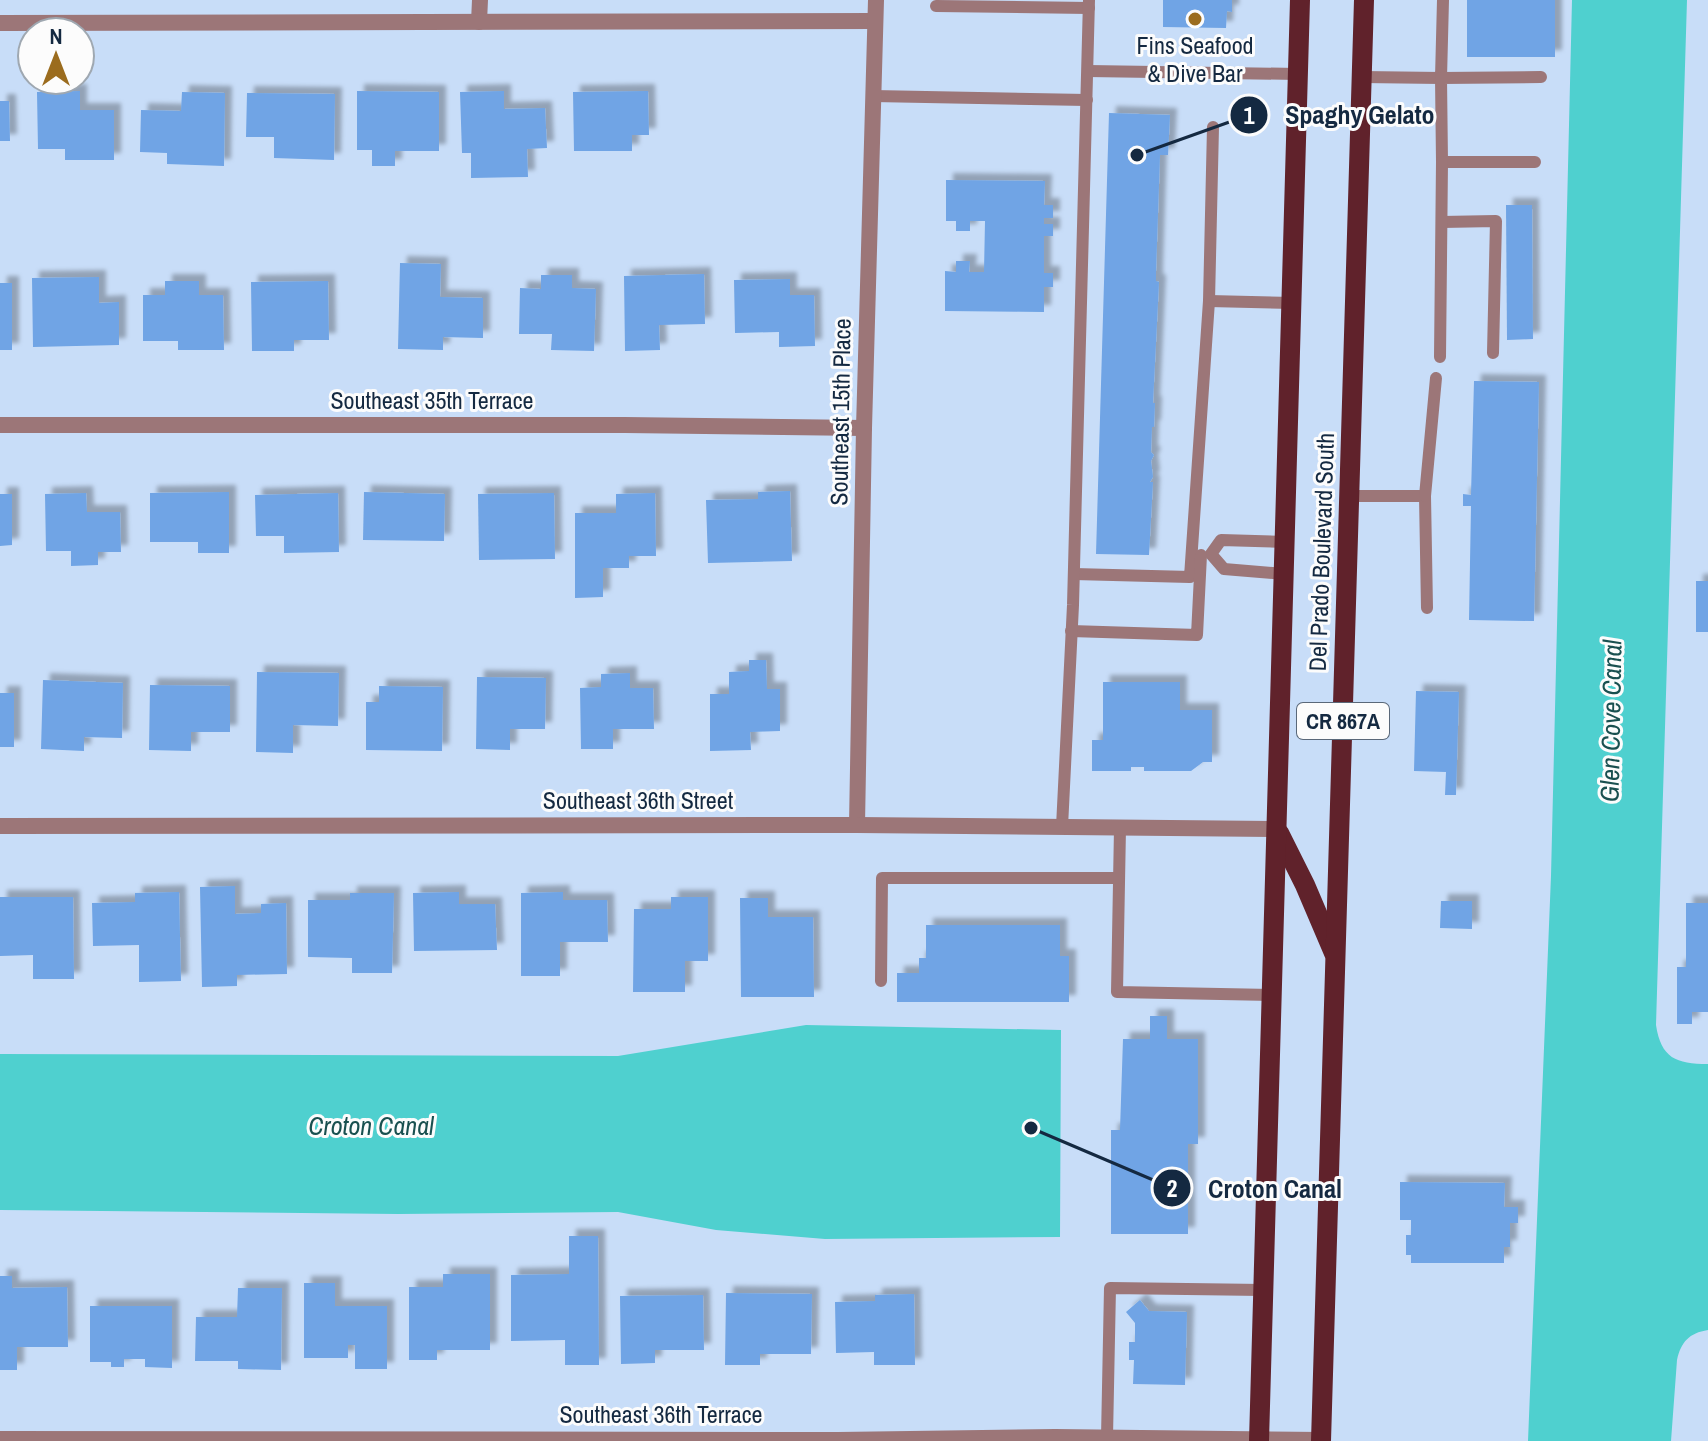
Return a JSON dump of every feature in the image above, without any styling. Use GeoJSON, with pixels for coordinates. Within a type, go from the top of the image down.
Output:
{"type":"FeatureCollection","features":[{"type":"Feature","properties":{"kind":"main road","name":"Del Prado Boulevard South"},"geometry":{"type":"LineString","coordinates":[[1259,1439],[1300,0]]}},
{"type":"Feature","properties":{"kind":"main road","name":"Del Prado Boulevard South"},"geometry":{"type":"LineString","coordinates":[[1321,1441],[1364,0]]}},
{"type":"Feature","properties":{"kind":"main road"},"geometry":{"type":"LineString","coordinates":[[1277,829],[1337,960]]}},
{"type":"Feature","properties":{"kind":"street"},"geometry":{"type":"LineString","coordinates":[[479,22],[480,0]]}},
{"type":"Feature","properties":{"kind":"street","name":"Southeast 15th Place"},"geometry":{"type":"LineString","coordinates":[[857,825],[876,0]]}},
{"type":"Feature","properties":{"kind":"street"},"geometry":{"type":"LineString","coordinates":[[0,23],[875,21]]}},
{"type":"Feature","properties":{"kind":"street","name":"Southeast 35th Terrace"},"geometry":{"type":"LineString","coordinates":[[0,425],[864,428]]}},
{"type":"Feature","properties":{"kind":"street","name":"Southeast 36th Street"},"geometry":{"type":"LineString","coordinates":[[0,826],[857,825],[1277,829]]}},
{"type":"Feature","properties":{"kind":"street","name":"Southeast 36th Terrace"},"geometry":{"type":"LineString","coordinates":[[0,1439],[838,1441],[1107,1437],[1321,1441]]}},
{"type":"Feature","properties":{"kind":"lane"},"geometry":{"type":"LineString","coordinates":[[1440,357],[1443,0]]}},
{"type":"Feature","properties":{"kind":"lane"},"geometry":{"type":"LineString","coordinates":[[936,6],[1089,4],[1074,574],[1062,827]]}},
{"type":"Feature","properties":{"kind":"lane"},"geometry":{"type":"LineString","coordinates":[[1088,71],[1298,74]]}},
{"type":"Feature","properties":{"kind":"lane"},"geometry":{"type":"LineString","coordinates":[[1362,77],[1541,77]]}},
{"type":"Feature","properties":{"kind":"lane"},"geometry":{"type":"LineString","coordinates":[[873,96],[1087,100]]}},
{"type":"Feature","properties":{"kind":"lane"},"geometry":{"type":"LineString","coordinates":[[1071,631],[1197,635],[1213,127]]}},
{"type":"Feature","properties":{"kind":"lane"},"geometry":{"type":"LineString","coordinates":[[1442,162],[1535,162]]}},
{"type":"Feature","properties":{"kind":"lane"},"geometry":{"type":"LineString","coordinates":[[1442,222],[1496,221],[1493,353]]}},
{"type":"Feature","properties":{"kind":"lane"},"geometry":{"type":"LineString","coordinates":[[1209,301],[1292,303]]}},
{"type":"Feature","properties":{"kind":"lane"},"geometry":{"type":"LineString","coordinates":[[1427,608],[1425,496],[1436,378]]}},
{"type":"Feature","properties":{"kind":"lane"},"geometry":{"type":"LineString","coordinates":[[1350,496],[1425,496]]}},
{"type":"Feature","properties":{"kind":"lane"},"geometry":{"type":"LineString","coordinates":[[1074,574],[1190,577],[1201,555],[1221,540],[1285,542]]}},
{"type":"Feature","properties":{"kind":"lane"},"geometry":{"type":"LineString","coordinates":[[1201,555],[1224,569],[1284,574]]}},
{"type":"Feature","properties":{"kind":"lane"},"geometry":{"type":"LineString","coordinates":[[1120,828],[1117,992],[1272,995]]}},
{"type":"Feature","properties":{"kind":"lane"},"geometry":{"type":"LineString","coordinates":[[881,981],[882,878],[1119,878]]}},
{"type":"Feature","properties":{"kind":"lane"},"geometry":{"type":"LineString","coordinates":[[1107,1437],[1110,1288],[1263,1290]]}},
{"type":"Feature","properties":{"kind":"water","name":"Glen Cove Canal"},"geometry":{"type":"Polygon","coordinates":[[[1572,0],[1687,0],[1656,1025],[1662,1045],[1672,1057],[1687,1063],[1708,1064],[1708,1330],[1691,1336],[1684,1343],[1677,1360],[1671,1441],[1528,1441],[1551,876],[1572,0]]]}},
{"type":"Feature","properties":{"kind":"water"},"geometry":{"type":"Polygon","coordinates":[[[806,1025],[1061,1030],[1060,1237],[825,1239],[716,1230],[618,1212],[398,1214],[0,1210],[0,1054],[618,1056],[806,1025]]]}},
{"type":"Feature","properties":{"kind":"building","name":"Fins Seafood & Dive Bar"},"geometry":{"type":"Polygon","coordinates":[[[1163,0],[1232,0],[1232,12],[1227,11],[1226,28],[1163,27],[1163,0]]]}},
{"type":"Feature","properties":{"kind":"building"},"geometry":{"type":"Polygon","coordinates":[[[1467,0],[1555,0],[1555,57],[1467,57],[1467,0]]]}},
{"type":"Feature","properties":{"kind":"building"},"geometry":{"type":"Polygon","coordinates":[[[357,91],[439,92],[439,151],[395,151],[395,166],[372,166],[372,150],[357,150],[357,91]]]}},
{"type":"Feature","properties":{"kind":"building"},"geometry":{"type":"Polygon","coordinates":[[[504,91],[504,109],[545,108],[547,148],[527,149],[528,177],[471,178],[471,153],[462,153],[460,92],[504,91]]]}},
{"type":"Feature","properties":{"kind":"building"},"geometry":{"type":"Polygon","coordinates":[[[648,91],[649,135],[632,135],[632,151],[574,151],[573,92],[648,91]]]}},
{"type":"Feature","properties":{"kind":"building"},"geometry":{"type":"Polygon","coordinates":[[[182,92],[225,93],[224,166],[167,164],[167,153],[140,152],[141,110],[181,111],[182,92]]]}},
{"type":"Feature","properties":{"kind":"building"},"geometry":{"type":"Polygon","coordinates":[[[247,93],[335,94],[334,160],[274,158],[274,137],[246,137],[247,93]]]}},
{"type":"Feature","properties":{"kind":"building"},"geometry":{"type":"Polygon","coordinates":[[[37,96],[80,96],[80,110],[114,110],[114,160],[65,160],[65,149],[38,149],[37,96]]]}},
{"type":"Feature","properties":{"kind":"building"},"geometry":{"type":"Polygon","coordinates":[[[0,101],[9,101],[10,141],[0,141],[0,101]]]}},
{"type":"Feature","properties":{"kind":"building"},"geometry":{"type":"Polygon","coordinates":[[[1109,113],[1170,115],[1168,155],[1160,155],[1156,272],[1156,281],[1159,282],[1149,555],[1096,554],[1109,113]]]}},
{"type":"Feature","properties":{"kind":"building"},"geometry":{"type":"Polygon","coordinates":[[[946,180],[1045,181],[1044,205],[1053,205],[1053,218],[1044,218],[1044,224],[1053,224],[1053,236],[1044,236],[1044,273],[1053,273],[1053,287],[1044,287],[1044,312],[945,311],[945,271],[956,272],[956,261],[970,261],[969,272],[984,272],[985,221],[970,221],[970,231],[956,231],[956,221],[946,221],[946,180]]]}},
{"type":"Feature","properties":{"kind":"building"},"geometry":{"type":"Polygon","coordinates":[[[1506,205],[1532,205],[1533,339],[1507,340],[1506,205]]]}},
{"type":"Feature","properties":{"kind":"building"},"geometry":{"type":"Polygon","coordinates":[[[400,263],[441,264],[440,297],[483,298],[483,338],[443,337],[443,350],[398,349],[400,263]]]}},
{"type":"Feature","properties":{"kind":"building"},"geometry":{"type":"Polygon","coordinates":[[[704,274],[705,324],[659,325],[660,350],[625,351],[624,276],[704,274]]]}},
{"type":"Feature","properties":{"kind":"building"},"geometry":{"type":"Polygon","coordinates":[[[541,275],[572,275],[572,288],[596,289],[594,351],[551,350],[552,334],[519,334],[520,288],[541,289],[541,275]]]}},
{"type":"Feature","properties":{"kind":"building"},"geometry":{"type":"Polygon","coordinates":[[[99,277],[99,303],[119,302],[119,345],[33,347],[32,278],[99,277]]]}},
{"type":"Feature","properties":{"kind":"building"},"geometry":{"type":"Polygon","coordinates":[[[790,279],[790,295],[814,295],[815,346],[779,347],[779,332],[735,333],[734,280],[790,279]]]}},
{"type":"Feature","properties":{"kind":"building"},"geometry":{"type":"Polygon","coordinates":[[[165,281],[199,281],[199,295],[223,295],[224,350],[178,350],[178,341],[143,341],[143,295],[165,295],[165,281]]]}},
{"type":"Feature","properties":{"kind":"building"},"geometry":{"type":"Polygon","coordinates":[[[328,281],[329,340],[294,340],[294,351],[252,351],[251,282],[328,281]]]}},
{"type":"Feature","properties":{"kind":"building"},"geometry":{"type":"Polygon","coordinates":[[[0,283],[12,283],[12,350],[0,350],[0,283]]]}},
{"type":"Feature","properties":{"kind":"building"},"geometry":{"type":"Polygon","coordinates":[[[1474,381],[1539,382],[1534,621],[1469,620],[1471,506],[1463,506],[1463,494],[1471,495],[1474,381]]]}},
{"type":"Feature","properties":{"kind":"building"},"geometry":{"type":"Polygon","coordinates":[[[790,491],[792,561],[708,563],[706,500],[758,499],[758,492],[790,491]]]}},
{"type":"Feature","properties":{"kind":"building"},"geometry":{"type":"Polygon","coordinates":[[[229,492],[229,553],[198,553],[198,542],[150,542],[150,493],[229,492]]]}},
{"type":"Feature","properties":{"kind":"building"},"geometry":{"type":"Polygon","coordinates":[[[364,492],[445,494],[444,541],[363,540],[364,492]]]}},
{"type":"Feature","properties":{"kind":"building"},"geometry":{"type":"Polygon","coordinates":[[[86,493],[87,512],[120,512],[121,552],[98,552],[98,565],[71,566],[71,551],[46,551],[45,494],[86,493]]]}},
{"type":"Feature","properties":{"kind":"building"},"geometry":{"type":"Polygon","coordinates":[[[338,493],[339,552],[284,553],[284,536],[256,536],[255,495],[338,493]]]}},
{"type":"Feature","properties":{"kind":"building"},"geometry":{"type":"Polygon","coordinates":[[[554,493],[555,559],[479,560],[478,494],[554,493]]]}},
{"type":"Feature","properties":{"kind":"building"},"geometry":{"type":"Polygon","coordinates":[[[655,493],[656,556],[629,556],[629,568],[603,568],[603,597],[575,598],[575,513],[616,513],[616,494],[655,493]]]}},
{"type":"Feature","properties":{"kind":"building"},"geometry":{"type":"Polygon","coordinates":[[[0,494],[12,494],[12,545],[0,546],[0,494]]]}},
{"type":"Feature","properties":{"kind":"building"},"geometry":{"type":"Polygon","coordinates":[[[1696,581],[1708,581],[1708,632],[1696,632],[1696,581]]]}},
{"type":"Feature","properties":{"kind":"building"},"geometry":{"type":"Polygon","coordinates":[[[749,660],[766,660],[767,689],[780,689],[780,731],[750,732],[751,750],[710,751],[710,694],[729,694],[729,672],[749,671],[749,660]]]}},
{"type":"Feature","properties":{"kind":"building"},"geometry":{"type":"Polygon","coordinates":[[[257,672],[339,673],[338,726],[293,725],[293,753],[256,752],[257,672]]]}},
{"type":"Feature","properties":{"kind":"building"},"geometry":{"type":"Polygon","coordinates":[[[630,673],[630,688],[653,688],[654,729],[613,729],[613,749],[581,749],[580,688],[601,687],[601,674],[630,673]]]}},
{"type":"Feature","properties":{"kind":"building"},"geometry":{"type":"Polygon","coordinates":[[[477,677],[546,678],[545,729],[510,729],[510,750],[476,749],[477,677]]]}},
{"type":"Feature","properties":{"kind":"building"},"geometry":{"type":"Polygon","coordinates":[[[43,680],[123,683],[122,738],[84,737],[84,751],[41,749],[43,680]]]}},
{"type":"Feature","properties":{"kind":"building"},"geometry":{"type":"Polygon","coordinates":[[[1103,682],[1180,682],[1180,710],[1212,710],[1212,762],[1203,762],[1191,771],[1144,771],[1144,767],[1131,767],[1131,771],[1092,771],[1092,740],[1103,740],[1103,682]]]}},
{"type":"Feature","properties":{"kind":"building"},"geometry":{"type":"Polygon","coordinates":[[[150,685],[230,686],[230,732],[191,732],[191,751],[149,750],[150,685]]]}},
{"type":"Feature","properties":{"kind":"building"},"geometry":{"type":"Polygon","coordinates":[[[379,686],[443,687],[442,751],[366,750],[366,702],[379,702],[379,686]]]}},
{"type":"Feature","properties":{"kind":"building"},"geometry":{"type":"Polygon","coordinates":[[[1416,691],[1459,692],[1456,795],[1445,795],[1446,772],[1414,771],[1416,691]]]}},
{"type":"Feature","properties":{"kind":"building"},"geometry":{"type":"Polygon","coordinates":[[[0,693],[14,693],[14,747],[0,747],[0,693]]]}},
{"type":"Feature","properties":{"kind":"building"},"geometry":{"type":"Polygon","coordinates":[[[235,886],[235,914],[261,913],[261,904],[286,903],[287,974],[237,975],[237,986],[202,987],[200,887],[235,886]]]}},
{"type":"Feature","properties":{"kind":"building"},"geometry":{"type":"Polygon","coordinates":[[[179,892],[181,981],[139,982],[139,945],[93,946],[92,903],[135,902],[135,893],[179,892]]]}},
{"type":"Feature","properties":{"kind":"building"},"geometry":{"type":"Polygon","coordinates":[[[459,892],[459,904],[495,904],[497,950],[414,951],[413,893],[459,892]]]}},
{"type":"Feature","properties":{"kind":"building"},"geometry":{"type":"Polygon","coordinates":[[[563,892],[563,900],[607,900],[608,942],[560,942],[560,976],[521,976],[521,893],[563,892]]]}},
{"type":"Feature","properties":{"kind":"building"},"geometry":{"type":"Polygon","coordinates":[[[350,893],[394,893],[392,973],[352,973],[352,958],[308,957],[308,900],[350,900],[350,893]]]}},
{"type":"Feature","properties":{"kind":"building"},"geometry":{"type":"Polygon","coordinates":[[[0,897],[73,897],[74,979],[33,979],[33,955],[0,956],[0,897]]]}},
{"type":"Feature","properties":{"kind":"building"},"geometry":{"type":"Polygon","coordinates":[[[671,897],[708,897],[708,961],[685,961],[685,992],[633,992],[634,909],[671,909],[671,897]]]}},
{"type":"Feature","properties":{"kind":"building"},"geometry":{"type":"Polygon","coordinates":[[[740,898],[768,898],[768,917],[813,917],[814,997],[741,997],[740,898]]]}},
{"type":"Feature","properties":{"kind":"building"},"geometry":{"type":"Polygon","coordinates":[[[1441,901],[1472,901],[1472,929],[1440,928],[1441,901]]]}},
{"type":"Feature","properties":{"kind":"building"},"geometry":{"type":"Polygon","coordinates":[[[1686,903],[1708,903],[1708,1012],[1692,1012],[1692,1024],[1677,1024],[1677,967],[1686,967],[1686,903]]]}},
{"type":"Feature","properties":{"kind":"building"},"geometry":{"type":"Polygon","coordinates":[[[926,925],[1060,925],[1060,956],[1069,956],[1069,1002],[897,1002],[897,973],[919,973],[919,958],[926,958],[926,925]]]}},
{"type":"Feature","properties":{"kind":"building"},"geometry":{"type":"Polygon","coordinates":[[[1150,1016],[1167,1016],[1167,1039],[1198,1039],[1198,1144],[1188,1144],[1188,1234],[1111,1234],[1111,1130],[1120,1130],[1123,1039],[1150,1039],[1150,1016]]]}},
{"type":"Feature","properties":{"kind":"building"},"geometry":{"type":"Polygon","coordinates":[[[1400,1182],[1505,1183],[1504,1207],[1518,1207],[1518,1223],[1510,1223],[1510,1247],[1504,1247],[1504,1263],[1411,1263],[1411,1255],[1406,1255],[1406,1235],[1411,1235],[1411,1220],[1400,1220],[1400,1182]]]}},
{"type":"Feature","properties":{"kind":"building"},"geometry":{"type":"Polygon","coordinates":[[[569,1236],[598,1236],[599,1365],[565,1365],[565,1340],[511,1341],[511,1275],[569,1274],[569,1236]]]}},
{"type":"Feature","properties":{"kind":"building"},"geometry":{"type":"Polygon","coordinates":[[[443,1274],[490,1274],[490,1350],[437,1350],[437,1360],[409,1360],[409,1287],[443,1287],[443,1274]]]}},
{"type":"Feature","properties":{"kind":"building"},"geometry":{"type":"Polygon","coordinates":[[[0,1276],[12,1276],[12,1288],[67,1287],[68,1347],[17,1347],[17,1370],[0,1370],[0,1276]]]}},
{"type":"Feature","properties":{"kind":"building"},"geometry":{"type":"Polygon","coordinates":[[[304,1283],[335,1283],[335,1306],[387,1306],[387,1369],[355,1369],[355,1345],[348,1345],[348,1358],[304,1358],[304,1283]]]}},
{"type":"Feature","properties":{"kind":"building"},"geometry":{"type":"Polygon","coordinates":[[[238,1288],[282,1288],[281,1370],[238,1369],[238,1361],[195,1361],[196,1317],[237,1317],[238,1288]]]}},
{"type":"Feature","properties":{"kind":"building"},"geometry":{"type":"Polygon","coordinates":[[[726,1293],[812,1294],[811,1354],[760,1354],[760,1365],[725,1365],[726,1293]]]}},
{"type":"Feature","properties":{"kind":"building"},"geometry":{"type":"Polygon","coordinates":[[[914,1294],[915,1365],[874,1365],[874,1352],[836,1353],[835,1302],[875,1301],[875,1295],[914,1294]]]}},
{"type":"Feature","properties":{"kind":"building"},"geometry":{"type":"Polygon","coordinates":[[[703,1295],[704,1350],[655,1350],[655,1363],[621,1364],[620,1296],[703,1295]]]}},
{"type":"Feature","properties":{"kind":"building"},"geometry":{"type":"Polygon","coordinates":[[[1140,1300],[1149,1311],[1187,1312],[1185,1385],[1133,1384],[1134,1360],[1129,1360],[1129,1342],[1135,1342],[1135,1323],[1126,1312],[1140,1300]]]}},
{"type":"Feature","properties":{"kind":"building"},"geometry":{"type":"Polygon","coordinates":[[[90,1306],[172,1306],[172,1368],[145,1367],[145,1359],[124,1359],[124,1367],[111,1367],[111,1362],[90,1362],[90,1306]]]}},
{"type":"Feature","properties":{"kind":"place","name":"Fins Seafood & Dive Bar"},"geometry":{"type":"Point","coordinates":[1195,19]}},
{"type":"Feature","properties":{"kind":"place","name":"Spaghy Gelato"},"geometry":{"type":"Point","coordinates":[1137,155]}},
{"type":"Feature","properties":{"kind":"place","name":"Croton Canal"},"geometry":{"type":"Point","coordinates":[1031,1128]}}]}
